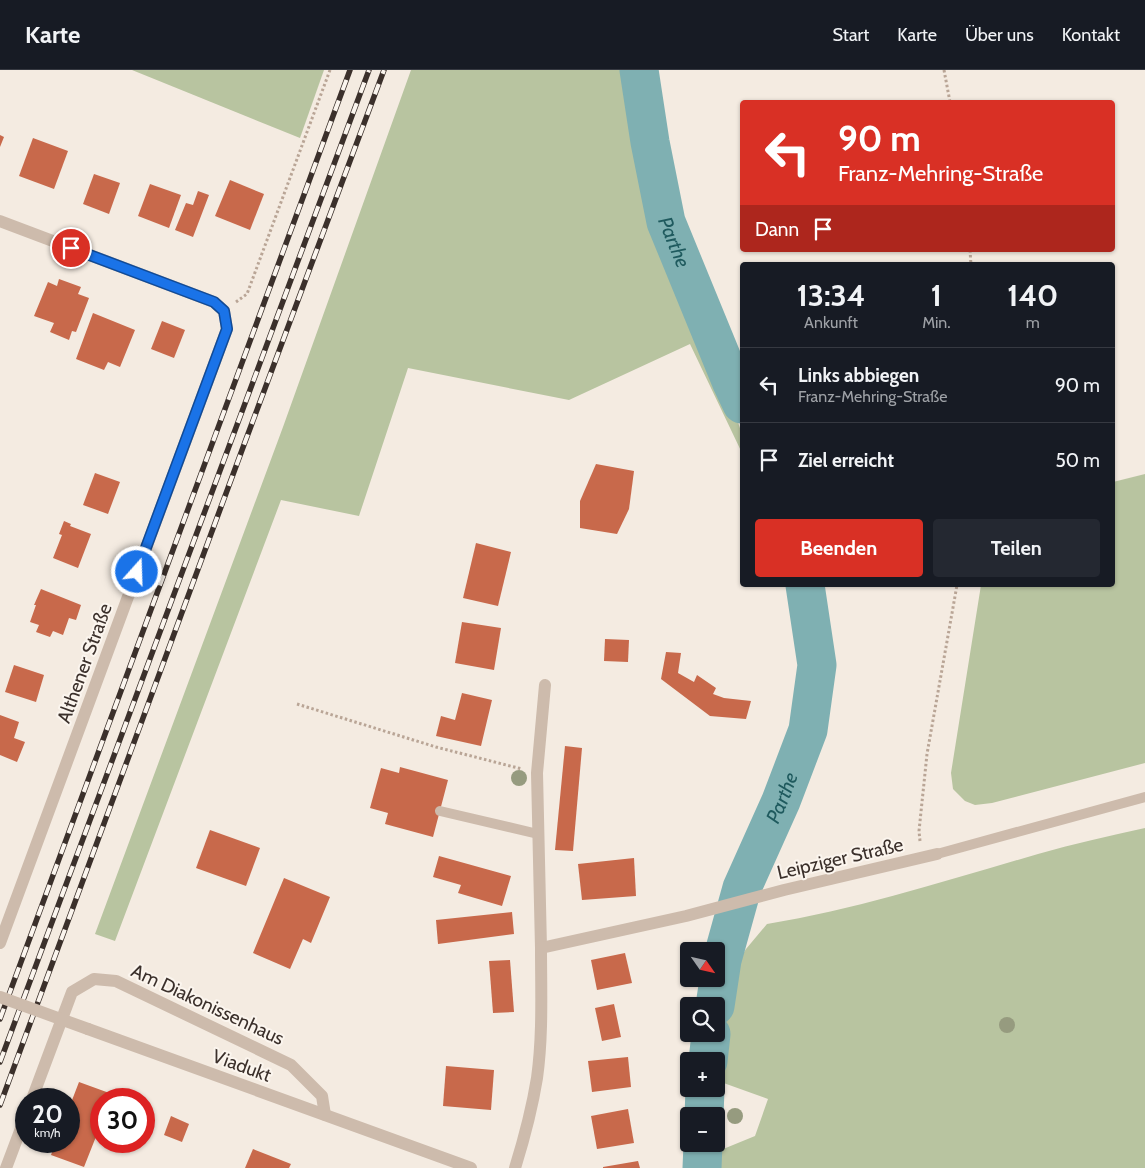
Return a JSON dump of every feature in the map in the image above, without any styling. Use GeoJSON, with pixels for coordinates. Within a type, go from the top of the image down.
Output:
{"type":"FeatureCollection","features":[{"type":"Feature","properties":{"kind":"street"},"geometry":{"type":"LineString","coordinates":[[0,221],[214,302],[224,311]]}},
{"type":"Feature","properties":{"kind":"street","name":"Althener Straße"},"geometry":{"type":"LineString","coordinates":[[0,943],[227,329],[224,311]]}},
{"type":"Feature","properties":{"kind":"street"},"geometry":{"type":"LineString","coordinates":[[515,1168],[525,1136],[537,1078],[541,1029],[537,773],[545,685]]}},
{"type":"Feature","properties":{"kind":"street","name":"Leipziger Straße"},"geometry":{"type":"LineString","coordinates":[[541,948],[686,916],[760,896],[937,854]]}},
{"type":"Feature","properties":{"kind":"street","name":"Am Diakonissenhaus"},"geometry":{"type":"LineString","coordinates":[[36,1088],[72,992],[94,979],[116,981],[292,1065],[322,1096],[325,1115]]}},
{"type":"Feature","properties":{"kind":"street","name":"Viadukt"},"geometry":{"type":"LineString","coordinates":[[0,998],[471,1168]]}},
{"type":"Feature","properties":{"kind":"street"},"geometry":{"type":"LineString","coordinates":[[6,1168],[15,1144]]}},
{"type":"Feature","properties":{"kind":"lane","name":"Leipziger Straße"},"geometry":{"type":"LineString","coordinates":[[937,854],[1145,797]]}},
{"type":"Feature","properties":{"kind":"lane"},"geometry":{"type":"LineString","coordinates":[[440,811],[538,834]]}},
{"type":"Feature","properties":{"kind":"path"},"geometry":{"type":"LineString","coordinates":[[224,311],[247,294],[330,70]]}},
{"type":"Feature","properties":{"kind":"path"},"geometry":{"type":"LineString","coordinates":[[944,70],[950,100]]}},
{"type":"Feature","properties":{"kind":"path"},"geometry":{"type":"LineString","coordinates":[[923,857],[919,832],[927,754],[957,587]]}},
{"type":"Feature","properties":{"kind":"path"},"geometry":{"type":"LineString","coordinates":[[297,704],[436,747],[537,773]]}},
{"type":"Feature","properties":{"kind":"green space"},"geometry":{"type":"Polygon","coordinates":[[[132,70],[324,70],[300,138],[132,70]]]}},
{"type":"Feature","properties":{"kind":"green space"},"geometry":{"type":"Polygon","coordinates":[[[411,70],[631,70],[657,225],[726,387],[740,428],[740,449],[690,344],[569,400],[408,368],[359,516],[281,500],[115,941],[95,934],[283,427],[411,70]]]}},
{"type":"Feature","properties":{"kind":"green space"},"geometry":{"type":"Polygon","coordinates":[[[1145,474],[1145,763],[992,803],[975,805],[965,801],[953,789],[951,773],[981,587],[1115,587],[1115,482],[1145,474]]]}},
{"type":"Feature","properties":{"kind":"green space"},"geometry":{"type":"Polygon","coordinates":[[[1145,828],[1145,1168],[709,1168],[711,1154],[725,1152],[725,1148],[755,1136],[768,1099],[725,1084],[725,1052],[722,1052],[734,968],[746,949],[767,924],[869,902],[1091,840],[1145,828]]]}},
{"type":"Feature","properties":{"kind":"building"},"geometry":{"type":"Polygon","coordinates":[[[0,135],[4,137],[0,147],[0,135]]]}},
{"type":"Feature","properties":{"kind":"building"},"geometry":{"type":"Polygon","coordinates":[[[33,138],[68,151],[54,189],[19,176],[33,138]]]}},
{"type":"Feature","properties":{"kind":"building"},"geometry":{"type":"Polygon","coordinates":[[[94,174],[120,183],[109,214],[83,204],[94,174]]]}},
{"type":"Feature","properties":{"kind":"building"},"geometry":{"type":"Polygon","coordinates":[[[230,180],[264,194],[250,230],[215,216],[230,180]]]}},
{"type":"Feature","properties":{"kind":"building"},"geometry":{"type":"Polygon","coordinates":[[[150,184],[181,195],[169,228],[138,216],[150,184]]]}},
{"type":"Feature","properties":{"kind":"building"},"geometry":{"type":"Polygon","coordinates":[[[198,191],[209,195],[193,237],[175,230],[186,203],[193,205],[198,191]]]}},
{"type":"Feature","properties":{"kind":"building"},"geometry":{"type":"Polygon","coordinates":[[[59,279],[81,287],[78,294],[89,298],[76,332],[72,331],[69,340],[50,332],[54,323],[34,316],[48,282],[57,286],[59,279]]]}},
{"type":"Feature","properties":{"kind":"building"},"geometry":{"type":"Polygon","coordinates":[[[93,313],[135,330],[120,367],[108,362],[104,370],[76,359],[93,313]]]}},
{"type":"Feature","properties":{"kind":"building"},"geometry":{"type":"Polygon","coordinates":[[[162,321],[185,330],[174,358],[151,349],[162,321]]]}},
{"type":"Feature","properties":{"kind":"building"},"geometry":{"type":"Polygon","coordinates":[[[596,464],[634,471],[629,509],[617,534],[580,528],[580,501],[596,464]]]}},
{"type":"Feature","properties":{"kind":"building"},"geometry":{"type":"Polygon","coordinates":[[[95,473],[120,482],[108,514],[83,505],[95,473]]]}},
{"type":"Feature","properties":{"kind":"building"},"geometry":{"type":"Polygon","coordinates":[[[64,521],[71,524],[70,526],[91,534],[78,568],[53,558],[62,535],[59,534],[64,521]]]}},
{"type":"Feature","properties":{"kind":"building"},"geometry":{"type":"Polygon","coordinates":[[[476,543],[511,552],[498,606],[463,598],[476,543]]]}},
{"type":"Feature","properties":{"kind":"building"},"geometry":{"type":"Polygon","coordinates":[[[41,589],[81,605],[76,620],[69,618],[63,635],[53,631],[50,637],[36,632],[39,625],[30,622],[36,605],[34,605],[41,589]]]}},
{"type":"Feature","properties":{"kind":"building"},"geometry":{"type":"Polygon","coordinates":[[[462,622],[501,628],[494,670],[455,663],[462,622]]]}},
{"type":"Feature","properties":{"kind":"building"},"geometry":{"type":"Polygon","coordinates":[[[605,639],[629,640],[628,662],[604,661],[605,639]]]}},
{"type":"Feature","properties":{"kind":"building"},"geometry":{"type":"Polygon","coordinates":[[[666,652],[681,653],[678,673],[694,682],[697,675],[716,688],[713,694],[724,698],[751,701],[746,719],[710,716],[661,679],[666,652]]]}},
{"type":"Feature","properties":{"kind":"building"},"geometry":{"type":"Polygon","coordinates":[[[14,665],[44,675],[36,702],[5,692],[14,665]]]}},
{"type":"Feature","properties":{"kind":"building"},"geometry":{"type":"Polygon","coordinates":[[[462,693],[492,700],[481,746],[436,736],[441,716],[455,720],[462,693]]]}},
{"type":"Feature","properties":{"kind":"building"},"geometry":{"type":"Polygon","coordinates":[[[0,715],[19,722],[14,738],[25,742],[17,762],[0,755],[0,715]]]}},
{"type":"Feature","properties":{"kind":"building"},"geometry":{"type":"Polygon","coordinates":[[[565,746],[582,748],[573,851],[555,850],[565,746]]]}},
{"type":"Feature","properties":{"kind":"building"},"geometry":{"type":"Polygon","coordinates":[[[400,767],[448,780],[433,837],[385,824],[388,813],[370,808],[381,768],[399,773],[400,767]]]}},
{"type":"Feature","properties":{"kind":"building"},"geometry":{"type":"Polygon","coordinates":[[[210,830],[260,848],[246,886],[196,868],[210,830]]]}},
{"type":"Feature","properties":{"kind":"building"},"geometry":{"type":"Polygon","coordinates":[[[439,856],[511,876],[502,906],[458,893],[461,885],[433,877],[439,856]]]}},
{"type":"Feature","properties":{"kind":"building"},"geometry":{"type":"Polygon","coordinates":[[[634,858],[636,896],[582,900],[578,864],[634,858]]]}},
{"type":"Feature","properties":{"kind":"building"},"geometry":{"type":"Polygon","coordinates":[[[284,878],[330,897],[311,943],[303,939],[290,969],[253,953],[284,878]]]}},
{"type":"Feature","properties":{"kind":"building"},"geometry":{"type":"Polygon","coordinates":[[[512,912],[514,934],[438,944],[436,920],[512,912]]]}},
{"type":"Feature","properties":{"kind":"building"},"geometry":{"type":"Polygon","coordinates":[[[625,953],[632,983],[597,990],[591,960],[625,953]]]}},
{"type":"Feature","properties":{"kind":"building"},"geometry":{"type":"Polygon","coordinates":[[[510,960],[514,1012],[493,1013],[489,961],[510,960]]]}},
{"type":"Feature","properties":{"kind":"building"},"geometry":{"type":"Polygon","coordinates":[[[614,1004],[621,1037],[602,1041],[595,1008],[614,1004]]]}},
{"type":"Feature","properties":{"kind":"building"},"geometry":{"type":"Polygon","coordinates":[[[628,1057],[631,1087],[592,1092],[588,1061],[628,1057]]]}},
{"type":"Feature","properties":{"kind":"building"},"geometry":{"type":"Polygon","coordinates":[[[446,1066],[494,1070],[491,1110],[443,1106],[446,1066]]]}},
{"type":"Feature","properties":{"kind":"building"},"geometry":{"type":"Polygon","coordinates":[[[79,1082],[96,1088],[90,1088],[90,1152],[84,1167],[51,1155],[52,1153],[80,1153],[80,1088],[77,1088],[79,1082]]]}},
{"type":"Feature","properties":{"kind":"building"},"geometry":{"type":"Polygon","coordinates":[[[628,1109],[634,1143],[597,1149],[591,1116],[628,1109]]]}},
{"type":"Feature","properties":{"kind":"building"},"geometry":{"type":"Polygon","coordinates":[[[171,1116],[189,1124],[182,1142],[164,1135],[171,1116]]]}},
{"type":"Feature","properties":{"kind":"building"},"geometry":{"type":"Polygon","coordinates":[[[253,1149],[291,1164],[289,1168],[245,1168],[253,1149]]]}},
{"type":"Feature","properties":{"kind":"building"},"geometry":{"type":"Polygon","coordinates":[[[638,1161],[640,1168],[603,1168],[603,1167],[638,1161]]]}},
{"type":"Feature","properties":{"kind":"waterway","name":"Parthe"},"geometry":{"type":"LineString","coordinates":[[639,70],[650,142],[666,222],[740,400]]}},
{"type":"Feature","properties":{"kind":"waterway","name":"Parthe"},"geometry":{"type":"LineString","coordinates":[[716,997],[722,960],[742,888],[781,801],[808,730],[817,665],[805,587]]}},
{"type":"Feature","properties":{"kind":"waterway","name":"Parthe"},"geometry":{"type":"LineString","coordinates":[[709,1052],[710,1042]]}},
{"type":"Feature","properties":{"kind":"waterway","name":"Parthe"},"geometry":{"type":"LineString","coordinates":[[704,1107],[705,1097]]}},
{"type":"Feature","properties":{"kind":"waterway","name":"Parthe"},"geometry":{"type":"LineString","coordinates":[[702,1168],[703,1152]]}},
{"type":"Feature","properties":{"kind":"railway"},"geometry":{"type":"LineString","coordinates":[[0,1019],[350,70]]}},
{"type":"Feature","properties":{"kind":"railway"},"geometry":{"type":"LineString","coordinates":[[0,1062],[369,70]]}},
{"type":"Feature","properties":{"kind":"railway"},"geometry":{"type":"LineString","coordinates":[[0,1105],[384,70]]}},
{"type":"Feature","properties":{"kind":"route"},"geometry":{"type":"LineString","coordinates":[[71,248],[214,302],[224,311],[227,329],[137,572]]}}]}
